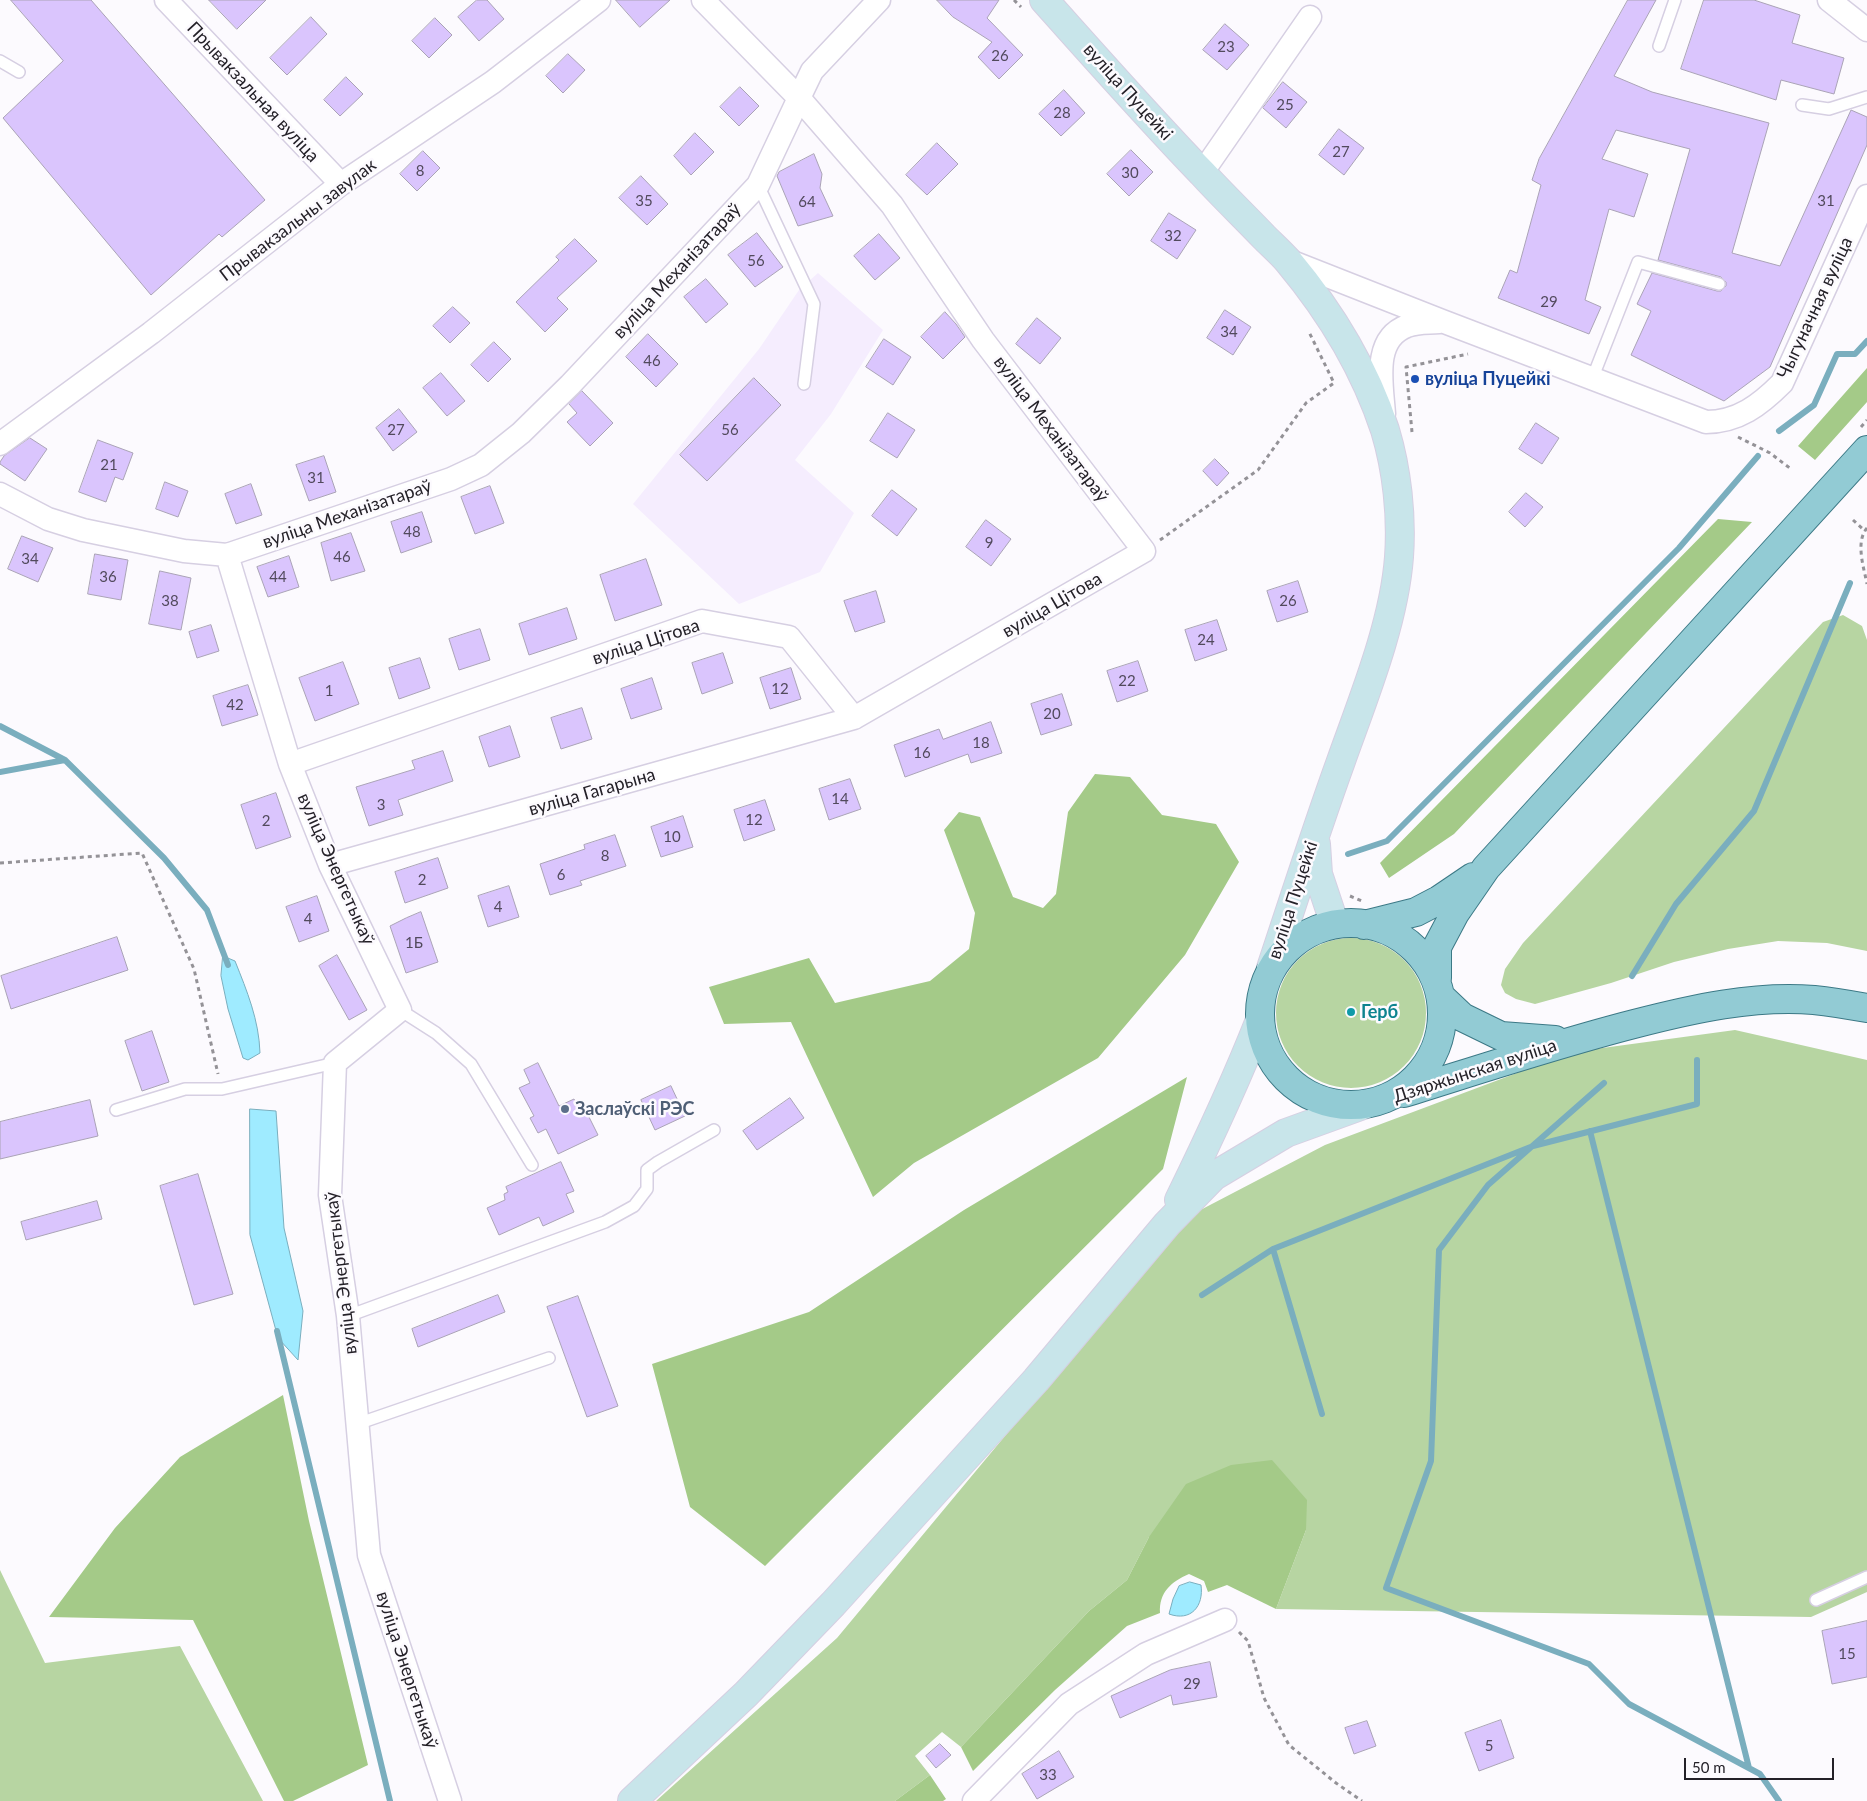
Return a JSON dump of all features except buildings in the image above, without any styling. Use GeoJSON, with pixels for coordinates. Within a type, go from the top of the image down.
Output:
{"type":"FeatureCollection","features":[{"type":"Feature","properties":{"kind":"main road","name":"вуліца Пуцейкі"},"geometry":{"type":"LineString","coordinates":[[1044,0],[1202,173],[1287,260],[1321,305],[1348,350],[1368,387],[1385,431],[1395,476],[1399,522],[1397,568],[1391,603],[1379,650],[1271,968]]}},
{"type":"Feature","properties":{"kind":"main road"},"geometry":{"type":"LineString","coordinates":[[632,1801],[746,1694],[833,1604],[1036,1380],[1167,1224],[1214,1176],[1286,1132],[1373,1103],[1403,1090],[1423,1072],[1436,1050],[1443,1025],[1437,947],[1455,913],[1486,868],[1864,439]]}},
{"type":"Feature","properties":{"kind":"main road","name":"вуліца Пуцейкі"},"geometry":{"type":"LineString","coordinates":[[1316,832],[1318,874],[1334,922]]}},
{"type":"Feature","properties":{"kind":"main road"},"geometry":{"type":"LineString","coordinates":[[1373,1103],[1340,1105],[1316,1098],[1294,1085],[1277,1067],[1265,1045],[1260,1020],[1262,993],[1271,968],[1288,947],[1309,931],[1334,922],[1367,915],[1416,912],[1439,900],[1486,868]]}},
{"type":"Feature","properties":{"kind":"main road"},"geometry":{"type":"LineString","coordinates":[[1367,915],[1389,934],[1407,943],[1425,957],[1440,988]]}},
{"type":"Feature","properties":{"kind":"main road","name":"Дзяржынская вуліца"},"geometry":{"type":"LineString","coordinates":[[1440,988],[1462,1017],[1501,1036],[1569,1041]]}},
{"type":"Feature","properties":{"kind":"main road","name":"Дзяржынская вуліца"},"geometry":{"type":"LineString","coordinates":[[1373,1103],[1569,1041],[1656,1018],[1718,1005],[1779,1000],[1814,1000],[1867,1008]]}},
{"type":"Feature","properties":{"kind":"main road"},"geometry":{"type":"LineString","coordinates":[[1167,1224],[1210,1136],[1260,1020]]}},
{"type":"Feature","properties":{"kind":"street","name":"Прывакзальная вуліца"},"geometry":{"type":"LineString","coordinates":[[166,0],[341,184]]}},
{"type":"Feature","properties":{"kind":"street","name":"Прывакзальны завулак"},"geometry":{"type":"LineString","coordinates":[[0,444],[151,333],[341,184],[493,82],[599,0]]}},
{"type":"Feature","properties":{"kind":"street"},"geometry":{"type":"LineString","coordinates":[[703,0],[798,98],[812,71],[879,0]]}},
{"type":"Feature","properties":{"kind":"street"},"geometry":{"type":"LineString","coordinates":[[1829,0],[1867,30]]}},
{"type":"Feature","properties":{"kind":"street"},"geometry":{"type":"LineString","coordinates":[[1202,173],[1310,17]]}},
{"type":"Feature","properties":{"kind":"street","name":"вуліца Механізатараў"},"geometry":{"type":"LineString","coordinates":[[0,494],[48,519],[83,530],[184,551],[227,555],[451,479],[481,465],[521,432],[570,385],[758,185],[798,98],[892,205],[983,340],[1144,552]]}},
{"type":"Feature","properties":{"kind":"street","name":"Чыгуначная вуліца"},"geometry":{"type":"LineString","coordinates":[[1706,422],[1720,422],[1748,411],[1763,402],[1782,383],[1867,196]]}},
{"type":"Feature","properties":{"kind":"street"},"geometry":{"type":"LineString","coordinates":[[1287,260],[1442,322],[1706,422]]}},
{"type":"Feature","properties":{"kind":"street"},"geometry":{"type":"LineString","coordinates":[[1385,431],[1381,372],[1387,342],[1396,331],[1409,325],[1442,322]]}},
{"type":"Feature","properties":{"kind":"street","name":"вуліца Цітова"},"geometry":{"type":"LineString","coordinates":[[290,764],[702,621],[789,637],[854,718],[1144,552]]}},
{"type":"Feature","properties":{"kind":"street","name":"вуліца Энергетыкаў"},"geometry":{"type":"LineString","coordinates":[[227,555],[290,764],[330,865],[400,1010]]}},
{"type":"Feature","properties":{"kind":"street","name":"вуліца Гагарына"},"geometry":{"type":"LineString","coordinates":[[330,865],[854,718]]}},
{"type":"Feature","properties":{"kind":"street"},"geometry":{"type":"LineString","coordinates":[[335,1063],[400,1010]]}},
{"type":"Feature","properties":{"kind":"street","name":"вуліца Энергетыкаў"},"geometry":{"type":"LineString","coordinates":[[335,1063],[330,1195],[348,1316],[369,1556],[450,1801]]}},
{"type":"Feature","properties":{"kind":"street"},"geometry":{"type":"LineString","coordinates":[[974,1801],[1069,1704],[1146,1654],[1225,1620]]}},
{"type":"Feature","properties":{"kind":"lane"},"geometry":{"type":"LineString","coordinates":[[1659,46],[1675,0]]}},
{"type":"Feature","properties":{"kind":"lane"},"geometry":{"type":"LineString","coordinates":[[0,61],[19,72]]}},
{"type":"Feature","properties":{"kind":"lane"},"geometry":{"type":"LineString","coordinates":[[1802,105],[1829,109],[1867,97]]}},
{"type":"Feature","properties":{"kind":"lane"},"geometry":{"type":"LineString","coordinates":[[758,185],[814,304],[804,384]]}},
{"type":"Feature","properties":{"kind":"lane"},"geometry":{"type":"LineString","coordinates":[[1594,379],[1596,369],[1638,262],[1719,284]]}},
{"type":"Feature","properties":{"kind":"lane"},"geometry":{"type":"LineString","coordinates":[[400,1010],[436,1033],[471,1064],[532,1165]]}},
{"type":"Feature","properties":{"kind":"lane"},"geometry":{"type":"LineString","coordinates":[[116,1110],[185,1089],[222,1089],[335,1063]]}},
{"type":"Feature","properties":{"kind":"lane"},"geometry":{"type":"LineString","coordinates":[[348,1316],[605,1222],[634,1206],[647,1189],[647,1170],[714,1130]]}},
{"type":"Feature","properties":{"kind":"lane"},"geometry":{"type":"LineString","coordinates":[[358,1424],[550,1358]]}},
{"type":"Feature","properties":{"kind":"lane"},"geometry":{"type":"LineString","coordinates":[[1816,1600],[1867,1577]]}},
{"type":"Feature","properties":{"kind":"path"},"geometry":{"type":"LineString","coordinates":[[1412,435],[1406,367],[1474,352],[1479,335]]}},
{"type":"Feature","properties":{"kind":"path"},"geometry":{"type":"LineString","coordinates":[[1144,552],[1258,470],[1306,403],[1328,386]]}},
{"type":"Feature","properties":{"kind":"path"},"geometry":{"type":"LineString","coordinates":[[1864,439],[1867,420]]}},
{"type":"Feature","properties":{"kind":"path"},"geometry":{"type":"LineString","coordinates":[[1706,422],[1770,453],[1792,469]]}},
{"type":"Feature","properties":{"kind":"path"},"geometry":{"type":"LineString","coordinates":[[1853,520],[1866,529],[1861,557],[1867,584]]}},
{"type":"Feature","properties":{"kind":"path"},"geometry":{"type":"LineString","coordinates":[[0,863],[142,853],[194,969],[222,1089]]}},
{"type":"Feature","properties":{"kind":"path"},"geometry":{"type":"LineString","coordinates":[[1346,894],[1367,915]]}},
{"type":"Feature","properties":{"kind":"path"},"geometry":{"type":"LineString","coordinates":[[1225,1620],[1248,1641],[1264,1698],[1289,1744],[1336,1784],[1362,1801]]}},
{"type":"Feature","properties":{"kind":"shaded area"},"geometry":{"type":"Polygon","coordinates":[[[818,273],[883,330],[831,414],[795,460],[854,513],[820,572],[739,604],[633,504],[759,349],[799,290],[818,273]]]}},
{"type":"Feature","properties":{"kind":"green space"},"geometry":{"type":"Polygon","coordinates":[[[1867,368],[1867,402],[1815,460],[1798,446],[1867,368]]]}},
{"type":"Feature","properties":{"kind":"green space"},"geometry":{"type":"Polygon","coordinates":[[[1718,519],[1752,522],[1454,834],[1389,878],[1380,863],[1718,519]]]}},
{"type":"Feature","properties":{"kind":"green space"},"geometry":{"type":"Polygon","coordinates":[[[1843,615],[1862,626],[1867,640],[1867,951],[1827,943],[1778,941],[1728,949],[1674,962],[1611,983],[1535,1004],[1516,999],[1505,993],[1501,985],[1505,969],[1523,943],[1823,622],[1843,615]]]}},
{"type":"Feature","properties":{"kind":"green space"},"geometry":{"type":"Polygon","coordinates":[[[1095,774],[1130,777],[1162,815],[1216,824],[1239,862],[1185,955],[1098,1058],[914,1163],[873,1197],[791,1022],[724,1024],[709,987],[809,958],[835,1003],[930,981],[969,949],[975,913],[944,830],[959,812],[980,817],[1013,897],[1043,908],[1056,894],[1068,812],[1095,774]]]}},
{"type":"Feature","properties":{"kind":"green space"},"geometry":{"type":"Polygon","coordinates":[[[1351,938],[1380,944],[1404,960],[1420,984],[1426,1013],[1420,1042],[1404,1066],[1380,1082],[1351,1088],[1322,1082],[1298,1066],[1282,1042],[1276,1013],[1282,984],[1298,960],[1322,944],[1351,938]]]}},
{"type":"Feature","properties":{"kind":"green space"},"geometry":{"type":"Polygon","coordinates":[[[1735,1030],[1867,1060],[1867,1592],[1811,1617],[1276,1609],[1306,1530],[1149,1537],[1127,1580],[1089,1611],[961,1747],[942,1732],[915,1756],[930,1775],[895,1801],[656,1801],[837,1638],[1187,1217],[1325,1145],[1573,1052],[1735,1030]]]}},
{"type":"Feature","properties":{"kind":"green space"},"geometry":{"type":"Polygon","coordinates":[[[1187,1077],[1163,1169],[765,1566],[690,1507],[652,1364],[809,1312],[964,1210],[1187,1077]]]}},
{"type":"Feature","properties":{"kind":"green space"},"geometry":{"type":"Polygon","coordinates":[[[283,1395],[309,1521],[368,1765],[293,1801],[284,1801],[193,1620],[49,1617],[115,1528],[180,1457],[283,1395]]]}},
{"type":"Feature","properties":{"kind":"green space"},"geometry":{"type":"Polygon","coordinates":[[[1272,1460],[1307,1500],[1306,1530],[1276,1609],[1227,1585],[1208,1592],[1204,1581],[1189,1574],[1183,1577],[1167,1589],[1162,1599],[1160,1613],[1127,1626],[1055,1690],[973,1771],[961,1747],[1089,1611],[1127,1580],[1149,1537],[1186,1484],[1231,1465],[1272,1460]]]}},
{"type":"Feature","properties":{"kind":"green space"},"geometry":{"type":"Polygon","coordinates":[[[0,1570],[45,1663],[180,1646],[263,1801],[0,1801],[0,1570]]]}},
{"type":"Feature","properties":{"kind":"green space"},"geometry":{"type":"Polygon","coordinates":[[[930,1775],[946,1799],[943,1801],[895,1801],[930,1775]]]}},
{"type":"Feature","properties":{"kind":"water"},"geometry":{"type":"Polygon","coordinates":[[[223,956],[235,961],[255,1017],[260,1053],[248,1060],[243,1058],[228,1009],[221,976],[223,956]]]}},
{"type":"Feature","properties":{"kind":"water"},"geometry":{"type":"Polygon","coordinates":[[[250,1109],[276,1111],[284,1228],[303,1311],[298,1360],[278,1338],[250,1235],[250,1109]]]}},
{"type":"Feature","properties":{"kind":"water"},"geometry":{"type":"Polygon","coordinates":[[[1190,1582],[1201,1585],[1198,1606],[1190,1614],[1184,1616],[1169,1614],[1179,1586],[1190,1582]]]}},
{"type":"Feature","properties":{"kind":"waterway"},"geometry":{"type":"LineString","coordinates":[[1779,431],[1814,405],[1837,354],[1855,354],[1867,341]]}},
{"type":"Feature","properties":{"kind":"waterway"},"geometry":{"type":"LineString","coordinates":[[1348,854],[1387,841],[1679,548],[1758,456]]}},
{"type":"Feature","properties":{"kind":"waterway"},"geometry":{"type":"LineString","coordinates":[[1632,976],[1676,904],[1754,811],[1850,583]]}},
{"type":"Feature","properties":{"kind":"waterway"},"geometry":{"type":"LineString","coordinates":[[0,726],[65,760],[164,858],[207,910],[228,965]]}},
{"type":"Feature","properties":{"kind":"waterway"},"geometry":{"type":"LineString","coordinates":[[0,772],[65,760]]}},
{"type":"Feature","properties":{"kind":"waterway"},"geometry":{"type":"LineString","coordinates":[[1273,1249],[1533,1146],[1697,1104],[1697,1060]]}},
{"type":"Feature","properties":{"kind":"waterway"},"geometry":{"type":"LineString","coordinates":[[1604,1083],[1488,1185],[1439,1250],[1431,1461],[1386,1588],[1589,1664],[1629,1704],[1760,1774],[1779,1801]]}},
{"type":"Feature","properties":{"kind":"waterway"},"geometry":{"type":"LineString","coordinates":[[1590,1131],[1749,1768]]}},
{"type":"Feature","properties":{"kind":"waterway"},"geometry":{"type":"LineString","coordinates":[[1202,1295],[1273,1249],[1322,1414]]}},
{"type":"Feature","properties":{"kind":"waterway"},"geometry":{"type":"LineString","coordinates":[[277,1331],[390,1801]]}},
{"type":"Feature","properties":{"kind":"place","name":"вуліца Пуцейкі"},"geometry":{"type":"Point","coordinates":[1415,379]}},
{"type":"Feature","properties":{"kind":"place","name":"Герб"},"geometry":{"type":"Point","coordinates":[1351,1012]}},
{"type":"Feature","properties":{"kind":"place","name":"Заслаўскі РЭС"},"geometry":{"type":"Point","coordinates":[565,1109]}}]}
